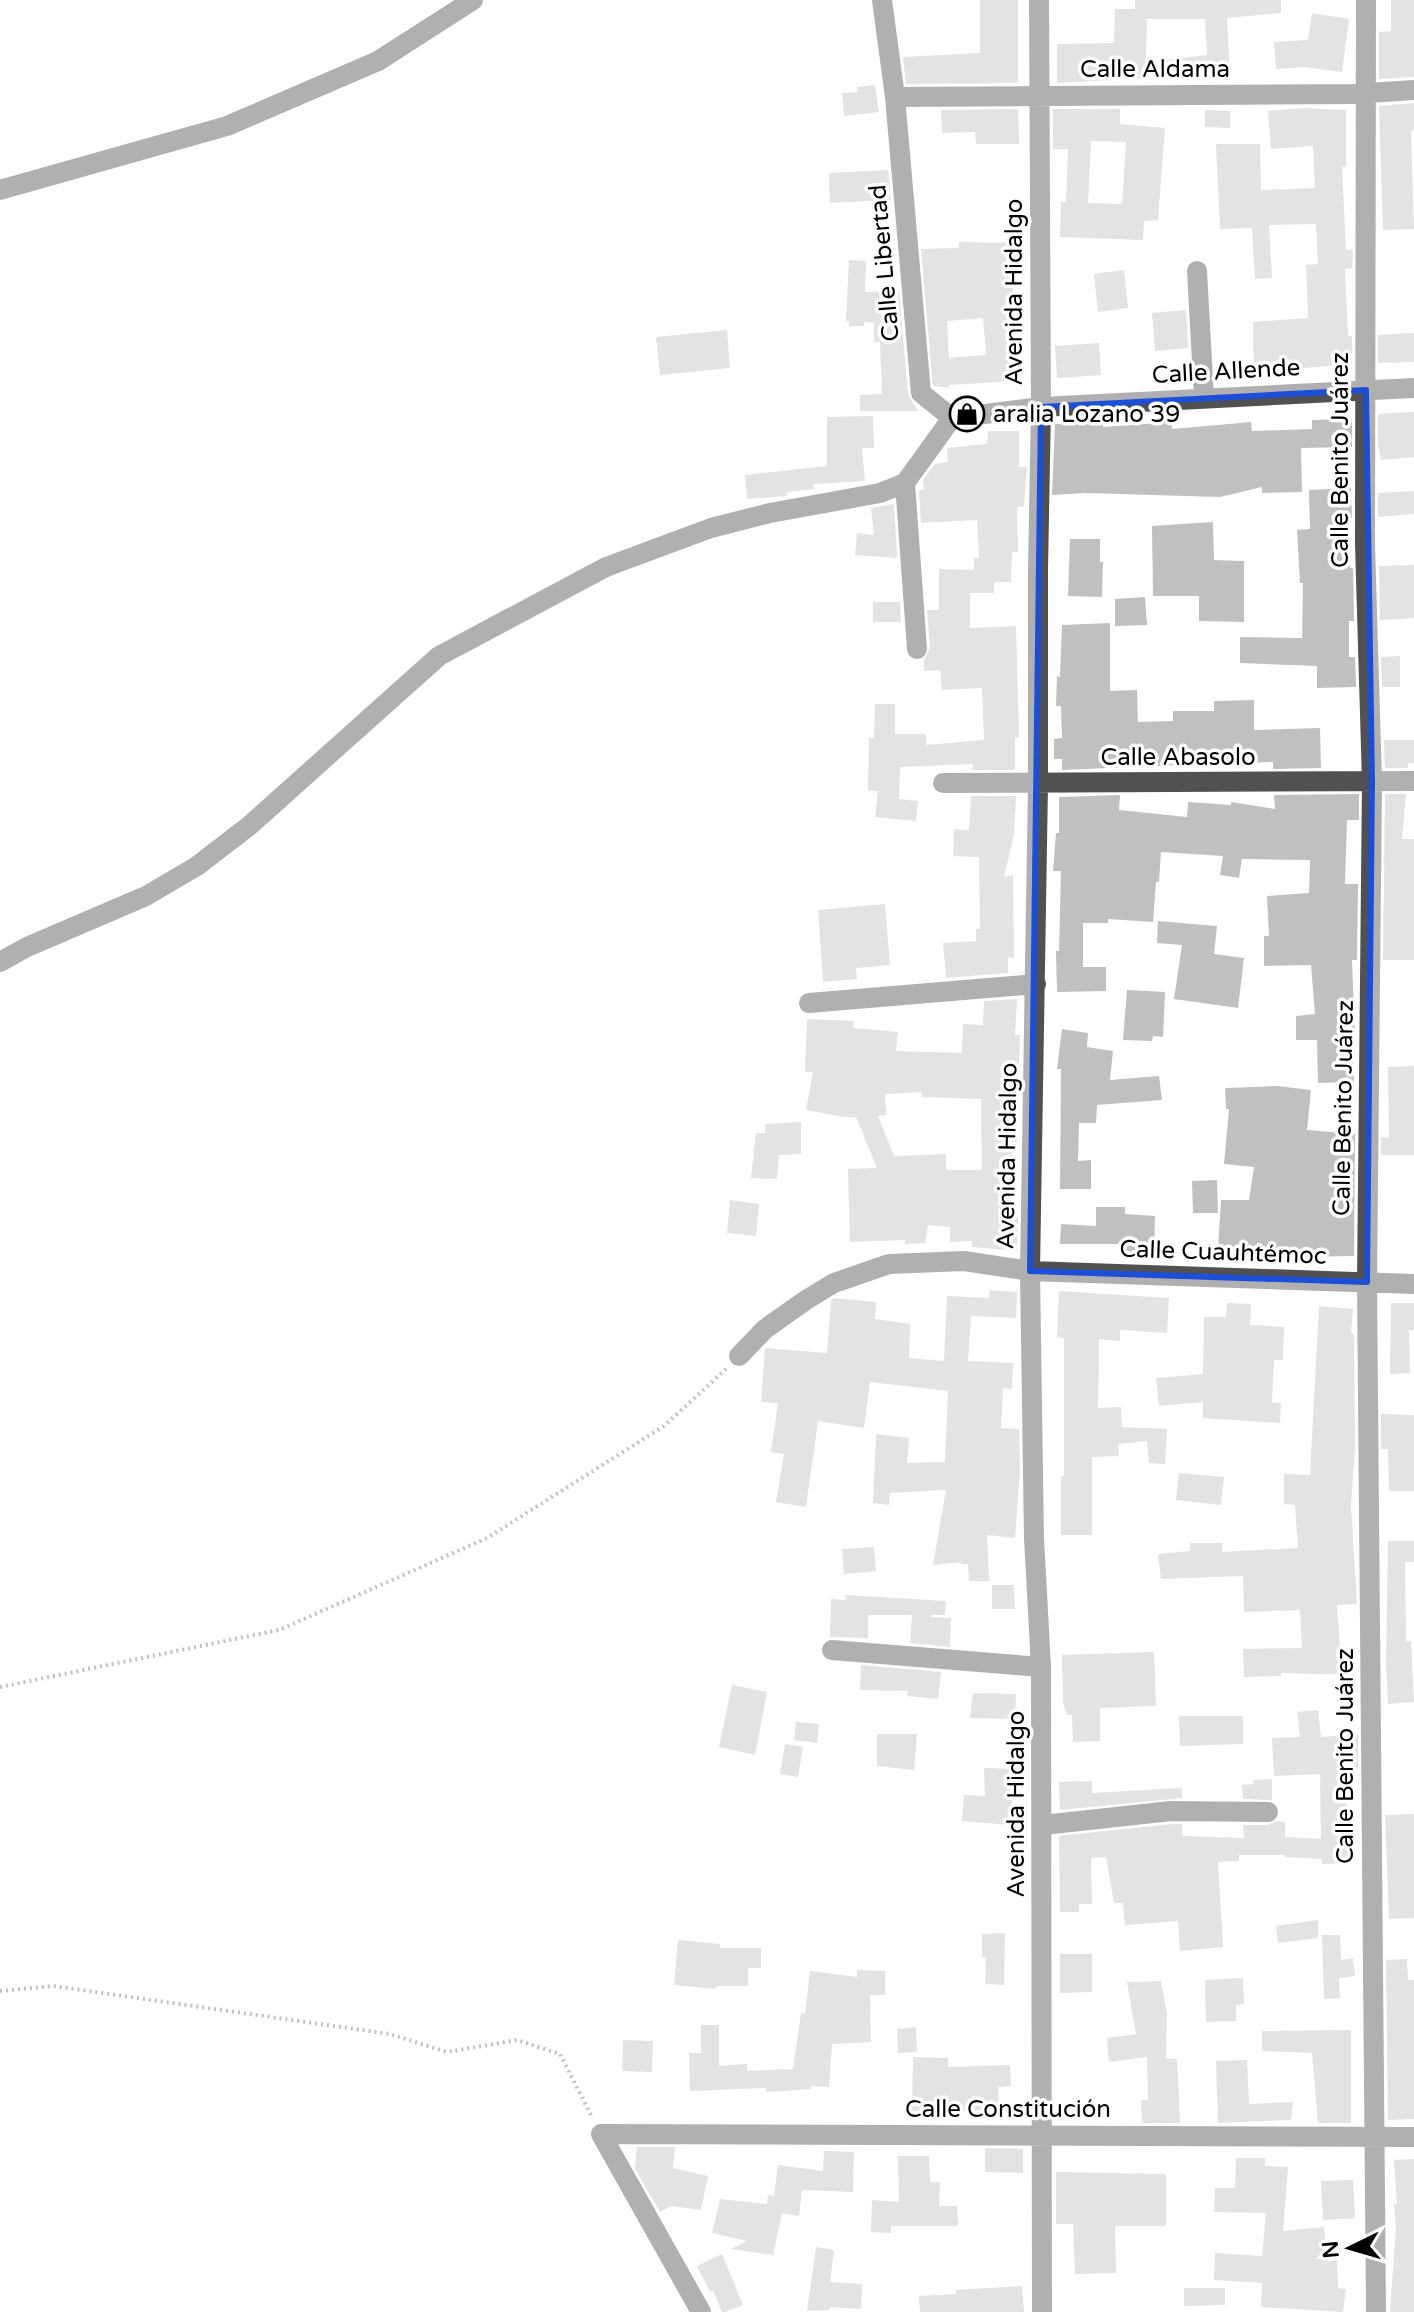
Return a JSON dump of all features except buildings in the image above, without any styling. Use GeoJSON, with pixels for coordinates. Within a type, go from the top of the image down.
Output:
{"type":"FeatureCollection","features":[{"type":"Feature","properties":{"kind":"street"},"geometry":{"type":"LineString","coordinates":[[0,190],[227,126],[378,61],[473,0]]}},
{"type":"Feature","properties":{"kind":"street","name":"Calle Libertad"},"geometry":{"type":"LineString","coordinates":[[882,0],[895,97],[921,393],[952,418]]}},
{"type":"Feature","properties":{"kind":"street","name":"Avenida Hidalgo"},"geometry":{"type":"LineString","coordinates":[[1039,0],[1041,407],[1030,1271],[1043,1825],[1042,2312]]}},
{"type":"Feature","properties":{"kind":"street","name":"Calle Benito Juárez"},"geometry":{"type":"LineString","coordinates":[[1366,0],[1365,544],[1372,782],[1367,1282],[1376,2312]]}},
{"type":"Feature","properties":{"kind":"street","name":"Calle Aldama"},"geometry":{"type":"LineString","coordinates":[[895,97],[1414,90]]}},
{"type":"Feature","properties":{"kind":"street"},"geometry":{"type":"LineString","coordinates":[[1197,271],[1204,398]]}},
{"type":"Feature","properties":{"kind":"street","name":"Calle Allende"},"geometry":{"type":"LineString","coordinates":[[1041,407],[1414,388]]}},
{"type":"Feature","properties":{"kind":"street"},"geometry":{"type":"LineString","coordinates":[[0,962],[27,947],[146,896],[197,866],[249,826],[439,656],[606,567],[711,528],[770,513],[880,493],[905,483],[952,418],[1041,407]]}},
{"type":"Feature","properties":{"kind":"street"},"geometry":{"type":"LineString","coordinates":[[905,483],[917,649]]}},
{"type":"Feature","properties":{"kind":"street","name":"Calle Abasolo"},"geometry":{"type":"LineString","coordinates":[[943,783],[1414,781]]}},
{"type":"Feature","properties":{"kind":"street"},"geometry":{"type":"LineString","coordinates":[[809,1003],[1036,984]]}},
{"type":"Feature","properties":{"kind":"street","name":"Calle Cuauhtémoc"},"geometry":{"type":"LineString","coordinates":[[739,1356],[765,1329],[806,1300],[834,1283],[889,1264],[964,1261],[1030,1271],[1414,1284]]}},
{"type":"Feature","properties":{"kind":"street"},"geometry":{"type":"LineString","coordinates":[[832,1650],[1041,1667]]}},
{"type":"Feature","properties":{"kind":"street"},"geometry":{"type":"LineString","coordinates":[[1043,1825],[1171,1811],[1268,1812]]}},
{"type":"Feature","properties":{"kind":"street"},"geometry":{"type":"LineString","coordinates":[[601,2134],[701,2312]]}},
{"type":"Feature","properties":{"kind":"street","name":"Calle Constitución"},"geometry":{"type":"LineString","coordinates":[[601,2134],[1414,2137]]}},
{"type":"Feature","properties":{"kind":"path"},"geometry":{"type":"LineString","coordinates":[[0,1687],[279,1630],[473,1545],[664,1426],[739,1356]]}},
{"type":"Feature","properties":{"kind":"path"},"geometry":{"type":"LineString","coordinates":[[0,1991],[53,1986],[390,2034],[447,2052],[517,2040],[560,2054],[601,2134]]}},
{"type":"Feature","properties":{"kind":"highlighted area"},"geometry":{"type":"Polygon","coordinates":[[[1366,390],[1372,782],[1367,1282],[1030,1271],[1041,407],[1366,390]]]}},
{"type":"Feature","properties":{"kind":"place","name":"aralia Lozano 39"},"geometry":{"type":"Point","coordinates":[967,414]}}]}
